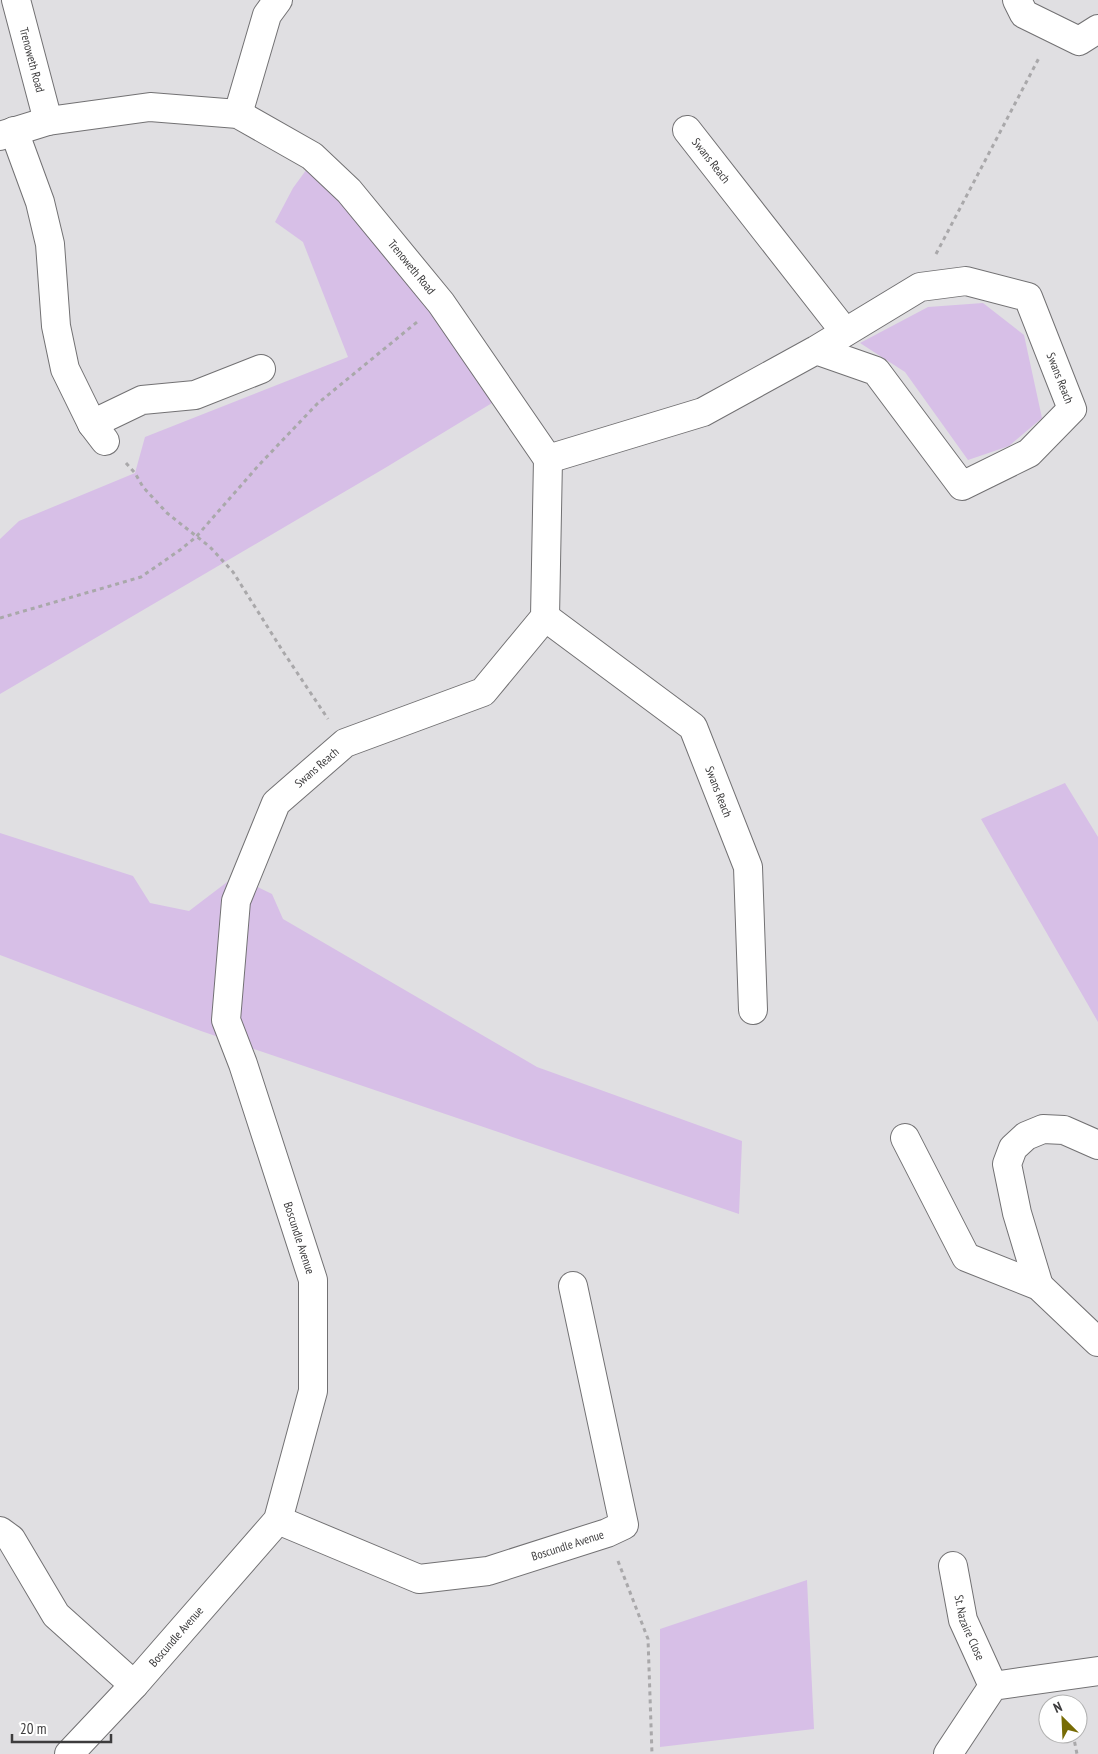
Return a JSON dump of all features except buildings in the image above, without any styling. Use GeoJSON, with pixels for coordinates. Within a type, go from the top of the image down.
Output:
{"type":"FeatureCollection","features":[{"type":"Feature","properties":{"kind":"street","name":"Trenoweth Road"},"geometry":{"type":"LineString","coordinates":[[16,0],[48,121]]}},
{"type":"Feature","properties":{"kind":"street"},"geometry":{"type":"LineString","coordinates":[[238,114],[267,15],[278,0]]}},
{"type":"Feature","properties":{"kind":"street"},"geometry":{"type":"LineString","coordinates":[[1017,0],[1024,14],[1079,41],[1098,29]]}},
{"type":"Feature","properties":{"kind":"street","name":"Trenoweth Road"},"geometry":{"type":"LineString","coordinates":[[99,432],[65,369],[56,326],[50,244],[40,202],[7,134],[48,121],[150,107],[238,114],[312,156],[349,191],[441,303],[548,459]]}},
{"type":"Feature","properties":{"kind":"street","name":"Swans Reach"},"geometry":{"type":"LineString","coordinates":[[688,130],[846,332]]}},
{"type":"Feature","properties":{"kind":"street","name":"Swans Reach"},"geometry":{"type":"LineString","coordinates":[[548,459],[703,412],[816,350],[920,287],[966,281],[1028,297],[1072,409],[1028,453],[962,486],[876,371],[816,350]]}},
{"type":"Feature","properties":{"kind":"street"},"geometry":{"type":"LineString","coordinates":[[99,432],[142,400],[195,396],[261,368]]}},
{"type":"Feature","properties":{"kind":"street"},"geometry":{"type":"LineString","coordinates":[[545,617],[548,459]]}},
{"type":"Feature","properties":{"kind":"street","name":"Swans Reach"},"geometry":{"type":"LineString","coordinates":[[226,1020],[236,901],[276,803],[345,743],[483,692],[545,617],[693,727],[748,867],[753,1010]]}},
{"type":"Feature","properties":{"kind":"street","name":"Boscundle Avenue"},"geometry":{"type":"LineString","coordinates":[[69,1754],[134,1685],[278,1520],[313,1391],[313,1280],[243,1064],[226,1020]]}},
{"type":"Feature","properties":{"kind":"street"},"geometry":{"type":"LineString","coordinates":[[1038,1286],[1017,1213],[1007,1164],[1013,1148],[1026,1136],[1043,1129],[1064,1130],[1098,1145]]}},
{"type":"Feature","properties":{"kind":"street"},"geometry":{"type":"LineString","coordinates":[[905,1138],[966,1257],[1038,1286],[1098,1342]]}},
{"type":"Feature","properties":{"kind":"street","name":"Boscundle Avenue"},"geometry":{"type":"LineString","coordinates":[[278,1520],[419,1579],[488,1571],[607,1533],[624,1525],[573,1286]]}},
{"type":"Feature","properties":{"kind":"street"},"geometry":{"type":"LineString","coordinates":[[0,1531],[11,1539],[56,1615],[134,1685]]}},
{"type":"Feature","properties":{"kind":"street","name":"St. Nazaire Close"},"geometry":{"type":"LineString","coordinates":[[953,1566],[963,1620],[993,1686]]}},
{"type":"Feature","properties":{"kind":"street"},"geometry":{"type":"LineString","coordinates":[[948,1754],[993,1686],[1098,1671]]}},
{"type":"Feature","properties":{"kind":"path"},"geometry":{"type":"LineString","coordinates":[[920,287],[1054,29]]}},
{"type":"Feature","properties":{"kind":"path"},"geometry":{"type":"LineString","coordinates":[[0,618],[141,577],[196,537],[258,466],[317,404],[393,340],[441,303]]}},
{"type":"Feature","properties":{"kind":"path"},"geometry":{"type":"LineString","coordinates":[[99,432],[136,473],[143,487],[167,514],[210,547],[233,572],[284,653],[345,743]]}},
{"type":"Feature","properties":{"kind":"path"},"geometry":{"type":"LineString","coordinates":[[607,1533],[648,1639],[652,1754]]}},
{"type":"Feature","properties":{"kind":"shaded area"},"geometry":{"type":"Polygon","coordinates":[[[312,162],[347,199],[497,400],[385,468],[0,694],[0,539],[19,521],[135,473],[145,437],[348,357],[303,242],[275,222],[293,188],[312,162]]]}},
{"type":"Feature","properties":{"kind":"shaded area"},"geometry":{"type":"Polygon","coordinates":[[[983,303],[1024,335],[1042,418],[1009,446],[968,460],[905,372],[860,343],[928,307],[983,303]]]}},
{"type":"Feature","properties":{"kind":"shaded area"},"geometry":{"type":"Polygon","coordinates":[[[1065,783],[1098,837],[1098,1022],[981,819],[1065,783]]]}},
{"type":"Feature","properties":{"kind":"shaded area"},"geometry":{"type":"Polygon","coordinates":[[[0,833],[133,876],[150,903],[189,911],[235,876],[272,894],[283,919],[537,1067],[742,1141],[739,1214],[201,1031],[0,955],[0,833]]]}},
{"type":"Feature","properties":{"kind":"shaded area"},"geometry":{"type":"Polygon","coordinates":[[[807,1580],[814,1729],[660,1747],[660,1629],[807,1580]]]}}]}
